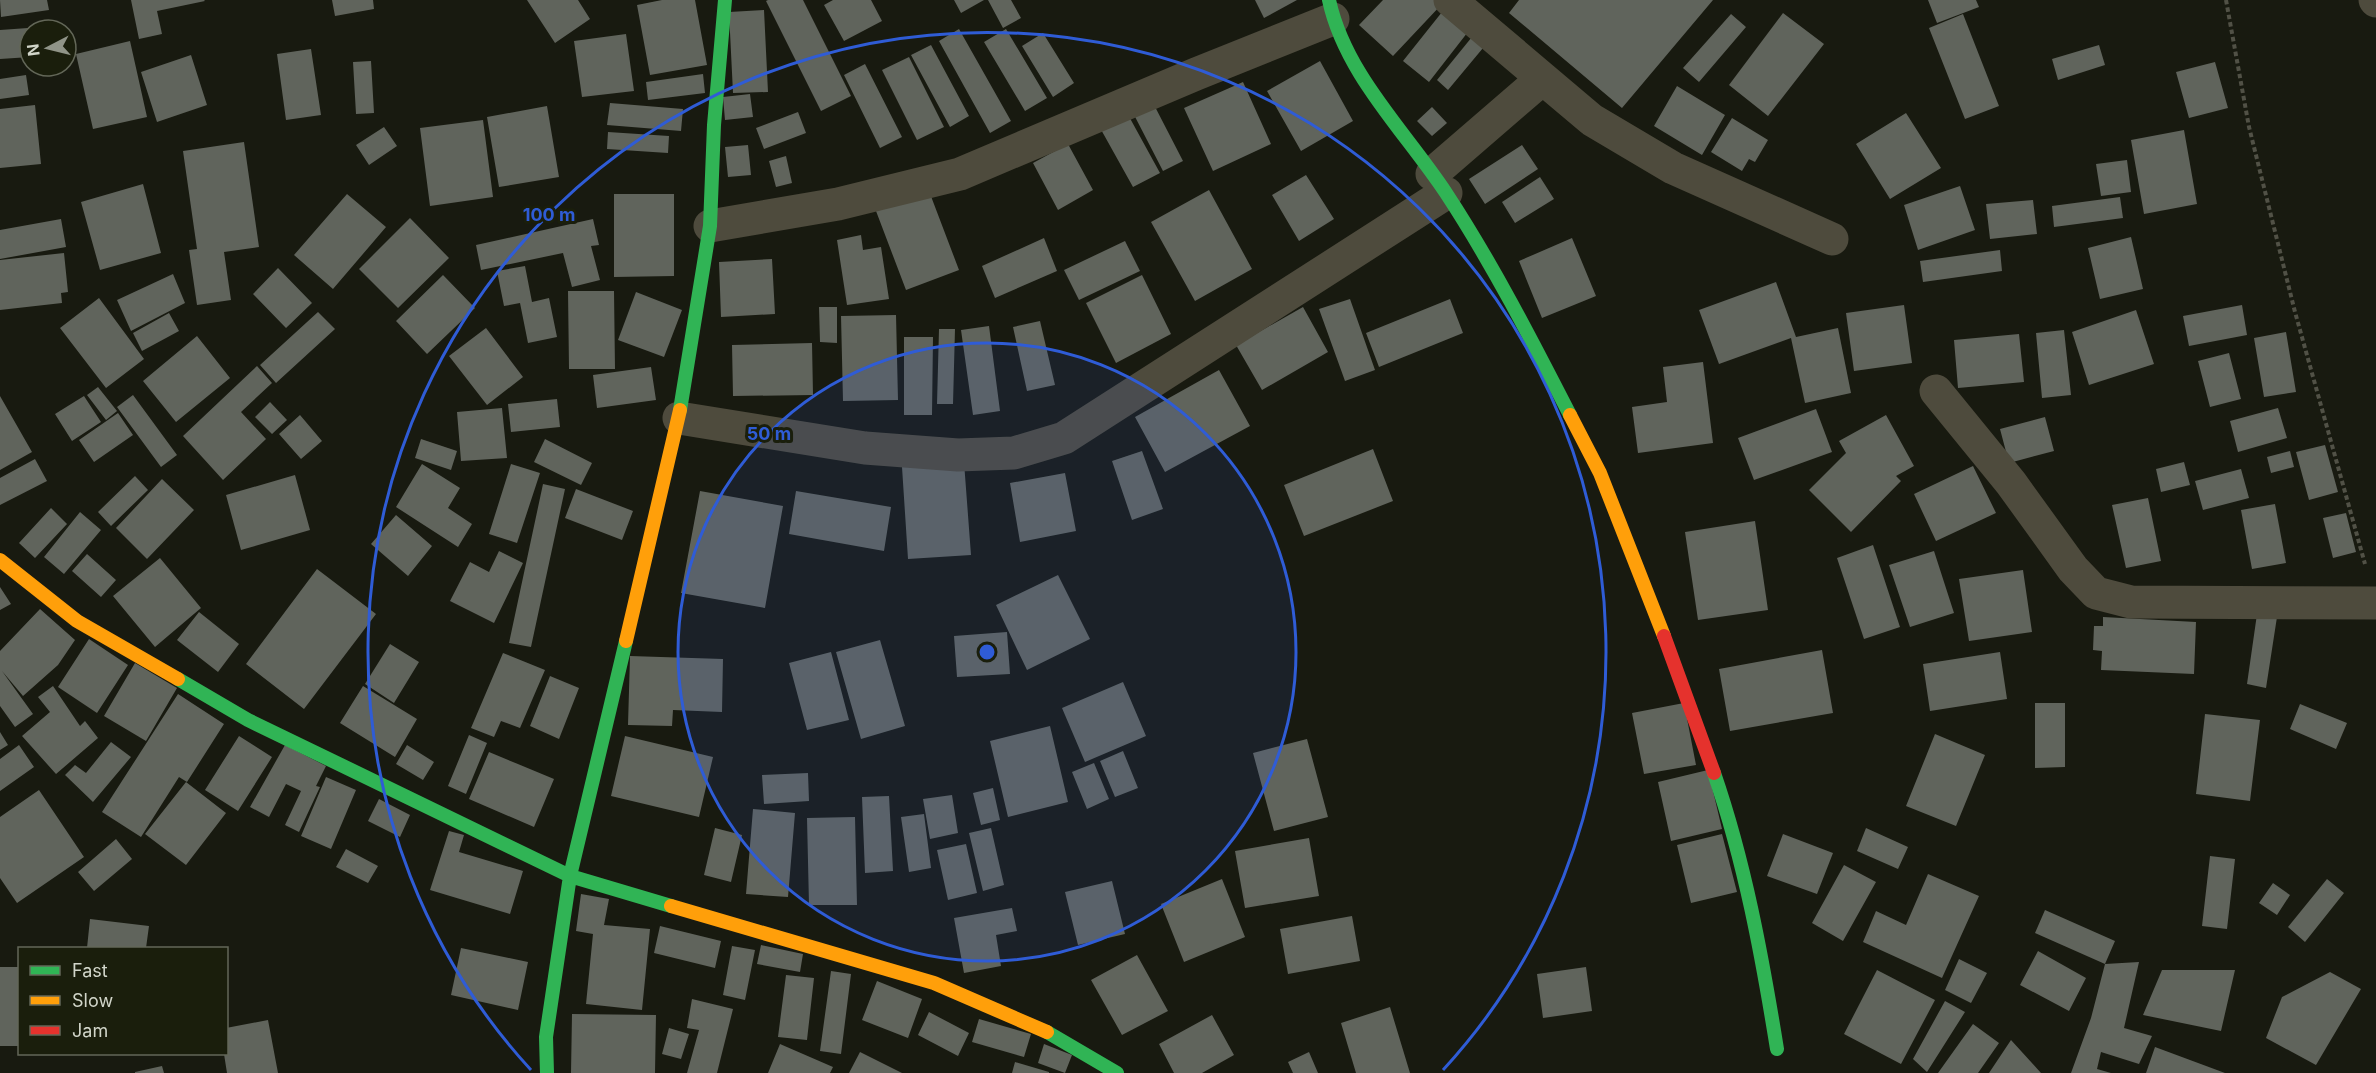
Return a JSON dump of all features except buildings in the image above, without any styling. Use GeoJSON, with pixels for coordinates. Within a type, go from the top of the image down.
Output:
{"type":"FeatureCollection","features":[{"type":"Feature","properties":{"kind":"street"},"geometry":{"type":"LineString","coordinates":[[547,1073],[546,1037],[570,876],[679,418],[710,226],[714,125],[725,0]]}},
{"type":"Feature","properties":{"kind":"street"},"geometry":{"type":"LineString","coordinates":[[1450,0],[1592,120],[1673,168],[1832,240]]}},
{"type":"Feature","properties":{"kind":"street"},"geometry":{"type":"LineString","coordinates":[[710,226],[838,204],[960,174],[1196,74],[1331,10],[1346,53],[1439,183],[1528,333],[1600,473],[1686,691],[1729,816],[1758,933],[1777,1049]]}},
{"type":"Feature","properties":{"kind":"street"},"geometry":{"type":"LineString","coordinates":[[679,418],[865,448],[958,455],[1014,453],[1064,438],[1439,183],[1542,80]]}},
{"type":"Feature","properties":{"kind":"street"},"geometry":{"type":"LineString","coordinates":[[1936,391],[2011,483],[2073,569],[2096,593],[2131,602],[2375,603]]}},
{"type":"Feature","properties":{"kind":"street"},"geometry":{"type":"LineString","coordinates":[[0,560],[77,621],[248,720],[570,876],[934,983],[1048,1032],[1117,1073]]}},
{"type":"Feature","properties":{"kind":"path"},"geometry":{"type":"LineString","coordinates":[[2226,0],[2257,162],[2295,312],[2375,603]]}},
{"type":"Feature","properties":{"kind":"traffic: fast"},"geometry":{"type":"LineString","coordinates":[[680,410],[710,226],[714,125],[725,0]]}},
{"type":"Feature","properties":{"kind":"traffic: fast"},"geometry":{"type":"LineString","coordinates":[[1329,0],[1348,53],[1378,101],[1430,170],[1463,220],[1511,302],[1570,415]]}},
{"type":"Feature","properties":{"kind":"traffic: fast"},"geometry":{"type":"LineString","coordinates":[[547,1073],[546,1037],[570,876],[626,641]]}},
{"type":"Feature","properties":{"kind":"traffic: fast"},"geometry":{"type":"LineString","coordinates":[[178,679],[248,720],[570,876],[671,906]]}},
{"type":"Feature","properties":{"kind":"traffic: fast"},"geometry":{"type":"LineString","coordinates":[[1714,773],[1735,841],[1752,910],[1777,1049]]}},
{"type":"Feature","properties":{"kind":"traffic: fast"},"geometry":{"type":"LineString","coordinates":[[1047,1032],[1117,1073]]}},
{"type":"Feature","properties":{"kind":"traffic: slow"},"geometry":{"type":"LineString","coordinates":[[626,641],[680,410]]}},
{"type":"Feature","properties":{"kind":"traffic: slow"},"geometry":{"type":"LineString","coordinates":[[1570,415],[1600,473],[1664,636]]}},
{"type":"Feature","properties":{"kind":"traffic: slow"},"geometry":{"type":"LineString","coordinates":[[0,560],[77,621],[178,679]]}},
{"type":"Feature","properties":{"kind":"traffic: slow"},"geometry":{"type":"LineString","coordinates":[[671,906],[934,983],[1047,1032]]}},
{"type":"Feature","properties":{"kind":"traffic: jam"},"geometry":{"type":"LineString","coordinates":[[1664,636],[1714,773]]}}]}
